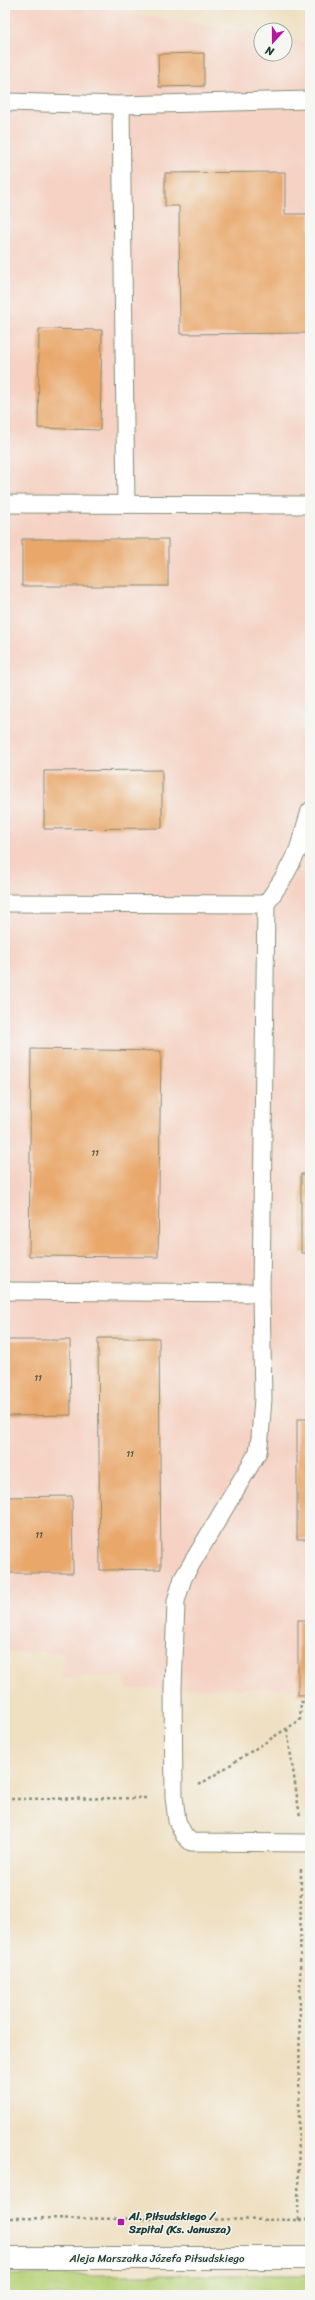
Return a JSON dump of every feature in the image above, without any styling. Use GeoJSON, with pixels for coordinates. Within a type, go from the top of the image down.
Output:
{"type":"FeatureCollection","features":[{"type":"Feature","properties":{"kind":"street","name":"Aleja Marszałka Józefa Piłsudskiego"},"geometry":{"type":"LineString","coordinates":[[5,2258],[310,2258]]}},
{"type":"Feature","properties":{"kind":"lane"},"geometry":{"type":"LineString","coordinates":[[5,102],[121,105],[310,100]]}},
{"type":"Feature","properties":{"kind":"lane"},"geometry":{"type":"LineString","coordinates":[[121,105],[126,504]]}},
{"type":"Feature","properties":{"kind":"lane"},"geometry":{"type":"LineString","coordinates":[[5,504],[310,505]]}},
{"type":"Feature","properties":{"kind":"lane"},"geometry":{"type":"LineString","coordinates":[[306,1842],[191,1842],[184,1835],[177,1821],[174,1797],[173,1689],[176,1601],[183,1578],[258,1452],[263,1399],[261,1293],[266,904],[284,876],[298,850],[310,811]]}},
{"type":"Feature","properties":{"kind":"lane"},"geometry":{"type":"LineString","coordinates":[[5,903],[266,904]]}},
{"type":"Feature","properties":{"kind":"lane"},"geometry":{"type":"LineString","coordinates":[[5,1291],[261,1293]]}},
{"type":"Feature","properties":{"kind":"path"},"geometry":{"type":"LineString","coordinates":[[287,1729],[301,1822],[306,1842],[298,2220]]}},
{"type":"Feature","properties":{"kind":"path"},"geometry":{"type":"LineString","coordinates":[[5,2218],[310,2220]]}},
{"type":"Feature","properties":{"kind":"shaded area"},"geometry":{"type":"Polygon","coordinates":[[[5,5],[78,5],[253,33],[253,62],[293,62],[293,39],[310,42],[310,1695],[298,1688],[126,1689],[126,1676],[62,1677],[63,1652],[5,1652],[5,5]]]}},
{"type":"Feature","properties":{"kind":"green space"},"geometry":{"type":"Polygon","coordinates":[[[5,2275],[310,2275],[310,2295],[5,2295],[5,2275]]]}},
{"type":"Feature","properties":{"kind":"building"},"geometry":{"type":"Polygon","coordinates":[[[204,53],[204,86],[159,87],[158,54],[204,53]]]}},
{"type":"Feature","properties":{"kind":"building"},"geometry":{"type":"Polygon","coordinates":[[[285,172],[285,214],[310,214],[310,333],[180,334],[179,206],[165,206],[165,173],[285,172]]]}},
{"type":"Feature","properties":{"kind":"building"},"geometry":{"type":"Polygon","coordinates":[[[39,329],[102,330],[100,430],[38,428],[39,329]]]}},
{"type":"Feature","properties":{"kind":"building"},"geometry":{"type":"Polygon","coordinates":[[[22,539],[168,539],[168,586],[22,586],[22,539]]]}},
{"type":"Feature","properties":{"kind":"building"},"geometry":{"type":"Polygon","coordinates":[[[162,770],[162,828],[44,829],[44,771],[162,770]]]}},
{"type":"Feature","properties":{"kind":"building"},"geometry":{"type":"Polygon","coordinates":[[[31,1049],[161,1051],[158,1257],[29,1256],[31,1049]]]}},
{"type":"Feature","properties":{"kind":"building"},"geometry":{"type":"Polygon","coordinates":[[[301,1174],[310,1174],[310,1253],[301,1253],[301,1174]]]}},
{"type":"Feature","properties":{"kind":"building"},"geometry":{"type":"Polygon","coordinates":[[[98,1338],[159,1338],[161,1569],[100,1570],[98,1338]]]}},
{"type":"Feature","properties":{"kind":"building"},"geometry":{"type":"Polygon","coordinates":[[[5,1340],[70,1340],[71,1415],[5,1416],[5,1340]]]}},
{"type":"Feature","properties":{"kind":"building"},"geometry":{"type":"Polygon","coordinates":[[[297,1419],[310,1419],[310,1539],[297,1539],[297,1419]]]}},
{"type":"Feature","properties":{"kind":"building"},"geometry":{"type":"Polygon","coordinates":[[[72,1496],[73,1573],[5,1573],[5,1497],[72,1496]]]}},
{"type":"Feature","properties":{"kind":"building"},"geometry":{"type":"Polygon","coordinates":[[[298,1620],[310,1620],[310,1695],[298,1695],[298,1620]]]}},
{"type":"Feature","properties":{"kind":"place","name":"Al. Piłsudskiego / Szpital (Ks. Janusza)"},"geometry":{"type":"Point","coordinates":[121,2222]}}]}
